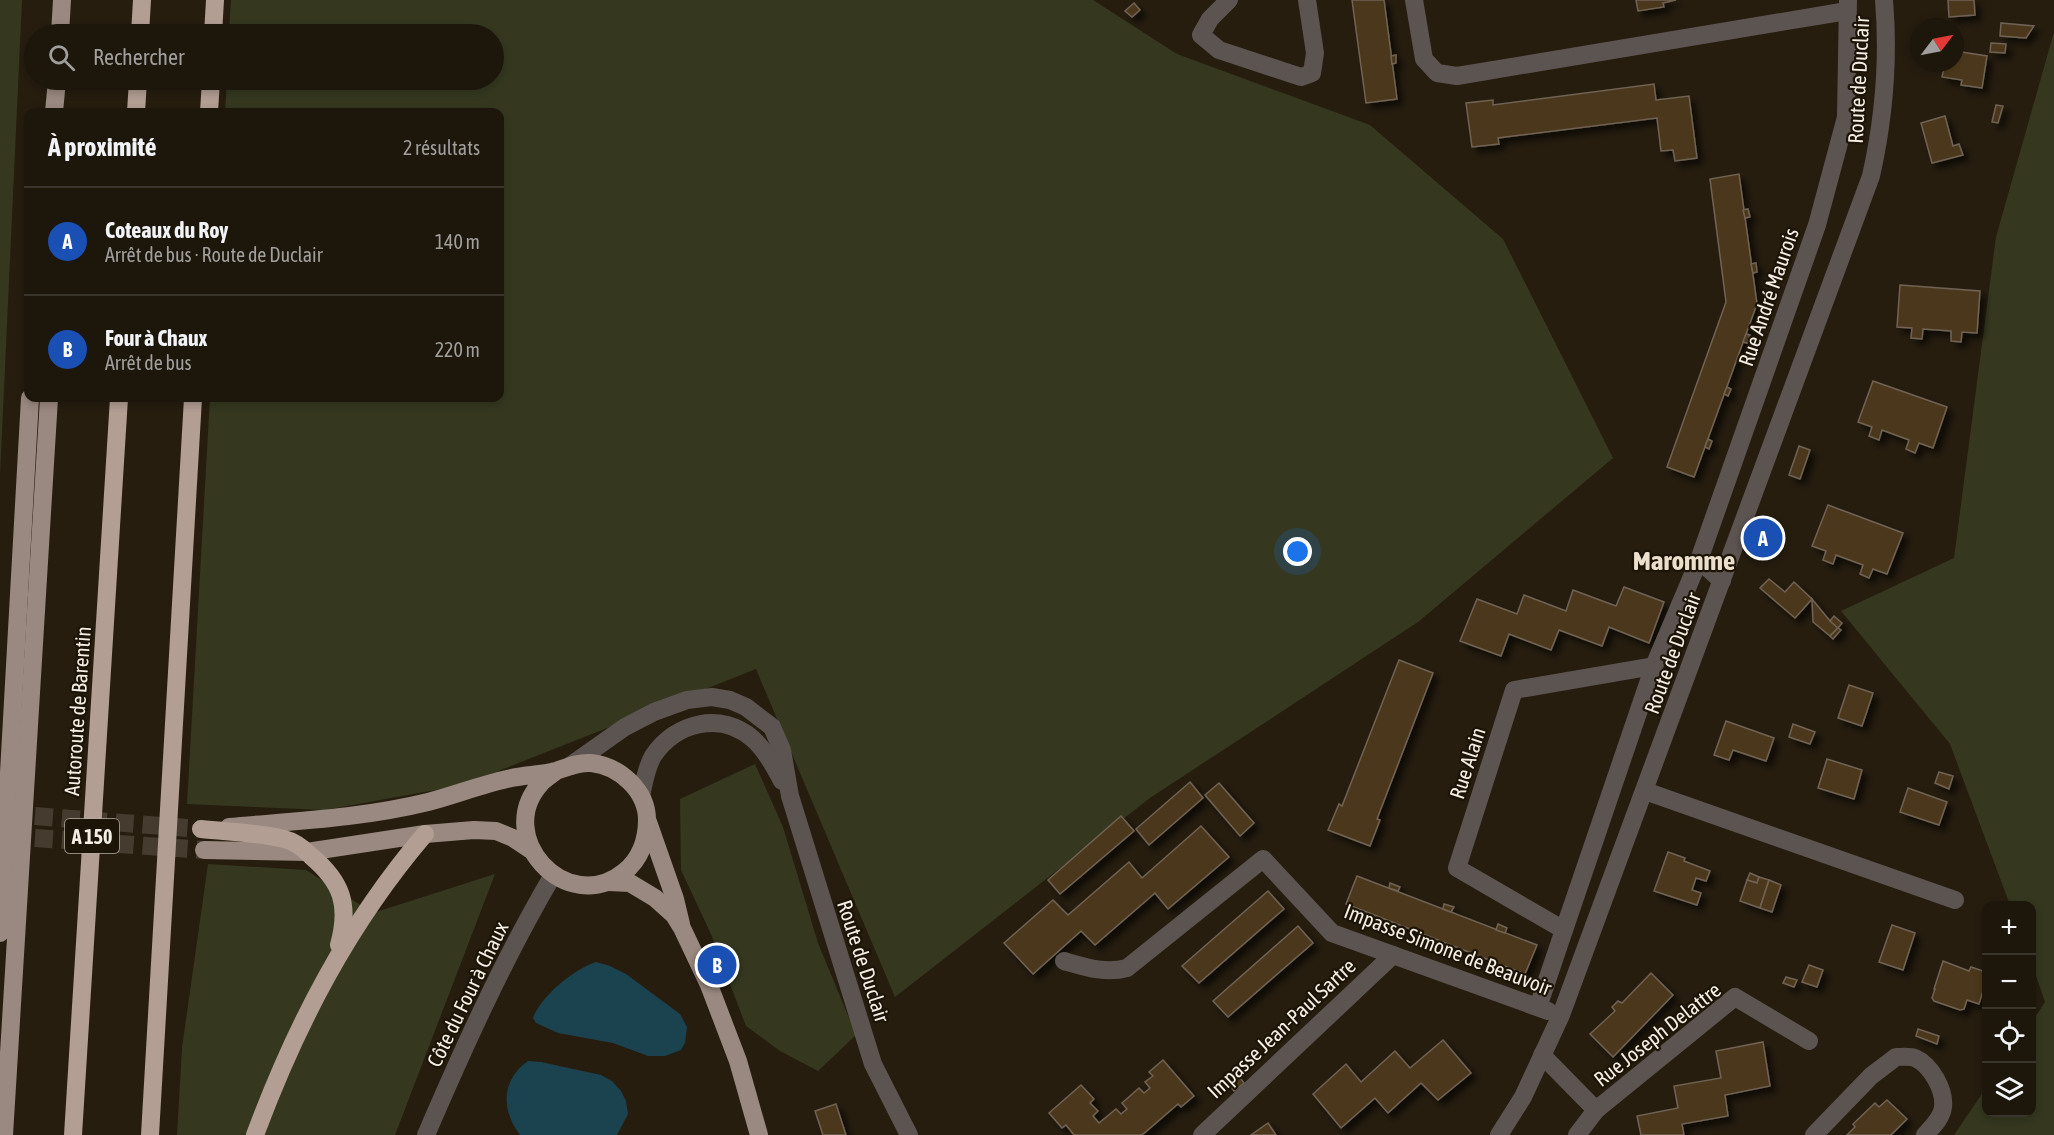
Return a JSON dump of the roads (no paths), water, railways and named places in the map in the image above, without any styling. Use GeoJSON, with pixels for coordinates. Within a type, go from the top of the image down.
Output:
{"type":"FeatureCollection","features":[{"type":"Feature","properties":{"kind":"highway"},"geometry":{"type":"LineString","coordinates":[[141,24],[142,0]]}},
{"type":"Feature","properties":{"kind":"highway"},"geometry":{"type":"LineString","coordinates":[[214,24],[215,0]]}},
{"type":"Feature","properties":{"kind":"highway"},"geometry":{"type":"LineString","coordinates":[[136,108],[137,90]]}},
{"type":"Feature","properties":{"kind":"highway"},"geometry":{"type":"LineString","coordinates":[[209,108],[210,90]]}},
{"type":"Feature","properties":{"kind":"highway","name":"Autoroute de Barentin"},"geometry":{"type":"LineString","coordinates":[[73,1135],[119,402]]}},
{"type":"Feature","properties":{"kind":"highway"},"geometry":{"type":"LineString","coordinates":[[150,1135],[193,402]]}},
{"type":"Feature","properties":{"kind":"highway"},"geometry":{"type":"LineString","coordinates":[[201,829],[286,839],[307,852],[324,867],[336,881],[344,903],[344,927],[336,958]]}},
{"type":"Feature","properties":{"kind":"highway"},"geometry":{"type":"LineString","coordinates":[[255,1135],[269,1098],[320,986],[336,958],[394,872],[425,834]]}},
{"type":"Feature","properties":{"kind":"main road"},"geometry":{"type":"LineString","coordinates":[[61,24],[62,0]]}},
{"type":"Feature","properties":{"kind":"main road"},"geometry":{"type":"LineString","coordinates":[[0,933],[30,402]]}},
{"type":"Feature","properties":{"kind":"main road"},"geometry":{"type":"LineString","coordinates":[[4,1135],[49,402]]}},
{"type":"Feature","properties":{"kind":"main road"},"geometry":{"type":"LineString","coordinates":[[201,829],[358,816],[428,802],[508,779],[591,763],[611,768],[628,780],[641,796],[675,899],[682,928]]}},
{"type":"Feature","properties":{"kind":"main road"},"geometry":{"type":"LineString","coordinates":[[563,768],[542,782],[531,797],[526,815],[526,833],[531,850],[540,864],[553,875],[570,883],[588,886],[606,882],[624,873],[638,858],[646,839],[647,818]]}},
{"type":"Feature","properties":{"kind":"main road"},"geometry":{"type":"LineString","coordinates":[[204,850],[307,852],[425,834],[474,830],[496,831],[513,838],[531,850]]}},
{"type":"Feature","properties":{"kind":"main road"},"geometry":{"type":"LineString","coordinates":[[606,882],[630,883],[655,898],[674,915],[682,928],[709,985],[738,1061],[759,1135]]}},
{"type":"Feature","properties":{"kind":"street"},"geometry":{"type":"LineString","coordinates":[[1229,0],[1210,19],[1201,35],[1219,50],[1301,77],[1312,73],[1315,53],[1306,0]]}},
{"type":"Feature","properties":{"kind":"street","name":"Rue André Maurois"},"geometry":{"type":"LineString","coordinates":[[1414,0],[1424,59],[1437,73],[1456,76],[1847,5],[1846,117],[1817,225],[1699,560]]}},
{"type":"Feature","properties":{"kind":"street","name":"Route de Duclair"},"geometry":{"type":"LineString","coordinates":[[1499,1135],[1523,1097],[1561,1016],[1871,176],[1878,144],[1886,65],[1884,0]]}},
{"type":"Feature","properties":{"kind":"street"},"geometry":{"type":"LineString","coordinates":[[1538,1007],[1654,666],[1699,560],[1722,581]]}},
{"type":"Feature","properties":{"kind":"street","name":"Rue Alain"},"geometry":{"type":"LineString","coordinates":[[1564,930],[1457,868],[1514,690],[1654,666]]}},
{"type":"Feature","properties":{"kind":"street","name":"Route de Duclair"},"geometry":{"type":"LineString","coordinates":[[563,768],[625,727],[654,712],[687,700],[712,696],[730,700],[746,707],[772,727],[782,750],[790,796],[873,1064],[909,1135]]}},
{"type":"Feature","properties":{"kind":"street","name":"Route de Duclair"},"geometry":{"type":"LineString","coordinates":[[641,796],[653,756],[685,729],[704,722],[730,726],[753,738],[771,759],[790,796]]}},
{"type":"Feature","properties":{"kind":"street"},"geometry":{"type":"LineString","coordinates":[[1645,791],[1955,900]]}},
{"type":"Feature","properties":{"kind":"street","name":"Impasse Simone de Beauvoir"},"geometry":{"type":"LineString","coordinates":[[1064,960],[1089,969],[1115,971],[1127,968],[1263,859],[1332,933],[1561,1016]]}},
{"type":"Feature","properties":{"kind":"street","name":"Côte du Four à Chaux"},"geometry":{"type":"LineString","coordinates":[[426,1135],[461,1054],[520,934],[553,875]]}},
{"type":"Feature","properties":{"kind":"street","name":"Impasse Jean-Paul Sartre"},"geometry":{"type":"LineString","coordinates":[[1202,1135],[1393,955]]}},
{"type":"Feature","properties":{"kind":"street","name":"Rue Joseph Delattre"},"geometry":{"type":"LineString","coordinates":[[1576,1135],[1596,1110],[1735,997],[1809,1041]]}},
{"type":"Feature","properties":{"kind":"street","name":"Rue Joseph Delattre"},"geometry":{"type":"LineString","coordinates":[[1542,1055],[1596,1110]]}},
{"type":"Feature","properties":{"kind":"street"},"geometry":{"type":"LineString","coordinates":[[1814,1135],[1871,1076],[1896,1057],[1915,1058],[1934,1074],[1941,1091],[1943,1106],[1938,1120],[1925,1135]]}},
{"type":"Feature","properties":{"kind":"water"},"geometry":{"type":"Polygon","coordinates":[[[596,962],[626,974],[680,1014],[687,1027],[685,1043],[681,1050],[665,1056],[648,1056],[613,1043],[558,1033],[536,1023],[533,1018],[551,992],[578,971],[596,962]]]}},
{"type":"Feature","properties":{"kind":"water"},"geometry":{"type":"Polygon","coordinates":[[[528,1061],[601,1075],[612,1081],[626,1101],[628,1114],[617,1135],[520,1135],[509,1116],[507,1096],[513,1077],[528,1061]]]}},
{"type":"Feature","properties":{"kind":"tunnel"},"geometry":{"type":"LineString","coordinates":[[8,814],[201,829]]}},
{"type":"Feature","properties":{"kind":"tunnel"},"geometry":{"type":"LineString","coordinates":[[8,836],[204,850]]}},
{"type":"Feature","properties":{"kind":"place","name":"Coteaux du Roy"},"geometry":{"type":"Point","coordinates":[1763,538]}},
{"type":"Feature","properties":{"kind":"place","name":"Four à Chaux"},"geometry":{"type":"Point","coordinates":[717,965]}},
{"type":"Feature","properties":{"kind":"district","name":"Maromme"},"geometry":{"type":"Point","coordinates":[1684,560]}}]}
